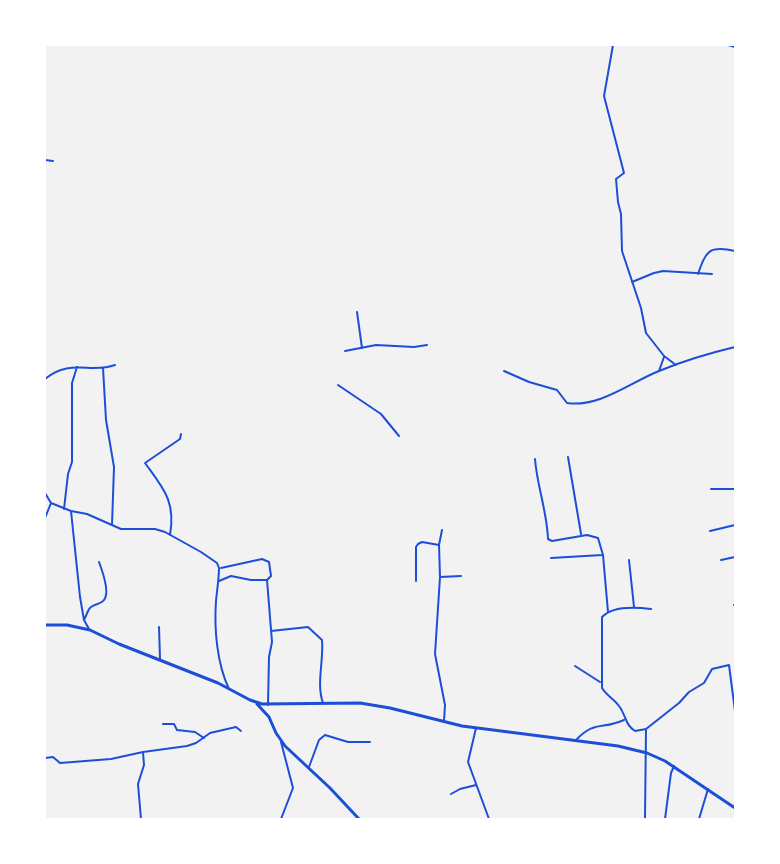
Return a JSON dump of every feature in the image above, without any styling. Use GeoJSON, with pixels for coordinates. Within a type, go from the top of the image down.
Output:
{"type":"FeatureCollection","features":[{"type":"Feature","properties":{"kind":"street"},"geometry":{"type":"LineString","coordinates":[[613,45],[604,96],[624,173],[616,179],[621,214],[622,251],[641,308],[646,333],[664,356],[676,365]]}},
{"type":"Feature","properties":{"kind":"street"},"geometry":{"type":"LineString","coordinates":[[728,45],[735,47]]}},
{"type":"Feature","properties":{"kind":"street"},"geometry":{"type":"LineString","coordinates":[[45,160],[52,161]]}},
{"type":"Feature","properties":{"kind":"street"},"geometry":{"type":"LineString","coordinates":[[698,274],[704,257],[710,250],[722,248],[735,251]]}},
{"type":"Feature","properties":{"kind":"street"},"geometry":{"type":"LineString","coordinates":[[632,282],[663,271],[712,274]]}},
{"type":"Feature","properties":{"kind":"street"},"geometry":{"type":"LineString","coordinates":[[357,312],[362,348]]}},
{"type":"Feature","properties":{"kind":"street"},"geometry":{"type":"LineString","coordinates":[[345,351],[376,345],[414,347],[427,345]]}},
{"type":"Feature","properties":{"kind":"street"},"geometry":{"type":"LineString","coordinates":[[504,371],[529,382],[557,390],[567,403],[573,404],[615,394],[660,371],[735,347]]}},
{"type":"Feature","properties":{"kind":"street"},"geometry":{"type":"LineString","coordinates":[[660,371],[664,356]]}},
{"type":"Feature","properties":{"kind":"street"},"geometry":{"type":"LineString","coordinates":[[45,379],[62,369],[104,368],[115,365]]}},
{"type":"Feature","properties":{"kind":"street"},"geometry":{"type":"LineString","coordinates":[[64,509],[72,462],[72,383],[77,367]]}},
{"type":"Feature","properties":{"kind":"street"},"geometry":{"type":"LineString","coordinates":[[104,368],[106,420],[114,467],[112,525]]}},
{"type":"Feature","properties":{"kind":"street"},"geometry":{"type":"LineString","coordinates":[[338,385],[381,414],[399,436]]}},
{"type":"Feature","properties":{"kind":"street"},"geometry":{"type":"LineString","coordinates":[[170,535],[172,518],[170,502],[162,484],[145,463],[180,439],[181,434]]}},
{"type":"Feature","properties":{"kind":"street"},"geometry":{"type":"LineString","coordinates":[[568,457],[582,535]]}},
{"type":"Feature","properties":{"kind":"street"},"geometry":{"type":"LineString","coordinates":[[535,459],[536,476],[546,514],[548,539],[552,541],[582,535],[597,538],[603,555],[608,612]]}},
{"type":"Feature","properties":{"kind":"street"},"geometry":{"type":"LineString","coordinates":[[711,489],[735,489]]}},
{"type":"Feature","properties":{"kind":"street"},"geometry":{"type":"LineString","coordinates":[[45,493],[51,503],[64,509],[87,514],[120,529],[155,529],[170,535],[211,558],[231,576],[247,580],[267,580]]}},
{"type":"Feature","properties":{"kind":"street"},"geometry":{"type":"LineString","coordinates":[[45,534],[45,520],[51,503]]}},
{"type":"Feature","properties":{"kind":"street"},"geometry":{"type":"LineString","coordinates":[[71,511],[80,597],[84,620],[90,630]]}},
{"type":"Feature","properties":{"kind":"street"},"geometry":{"type":"LineString","coordinates":[[710,531],[735,525]]}},
{"type":"Feature","properties":{"kind":"street"},"geometry":{"type":"LineString","coordinates":[[442,530],[439,545],[440,577],[435,654],[445,705],[444,722]]}},
{"type":"Feature","properties":{"kind":"street"},"geometry":{"type":"LineString","coordinates":[[416,582],[416,547],[422,542],[439,545]]}},
{"type":"Feature","properties":{"kind":"street"},"geometry":{"type":"LineString","coordinates":[[551,558],[603,555]]}},
{"type":"Feature","properties":{"kind":"street"},"geometry":{"type":"LineString","coordinates":[[721,560],[735,557]]}},
{"type":"Feature","properties":{"kind":"street"},"geometry":{"type":"LineString","coordinates":[[223,570],[266,560],[269,562],[271,573],[267,580],[271,631],[267,709],[281,740],[293,788],[281,819]]}},
{"type":"Feature","properties":{"kind":"street"},"geometry":{"type":"LineString","coordinates":[[629,560],[634,607]]}},
{"type":"Feature","properties":{"kind":"street"},"geometry":{"type":"LineString","coordinates":[[84,620],[90,608],[103,602],[106,598],[105,579],[99,562]]}},
{"type":"Feature","properties":{"kind":"street"},"geometry":{"type":"LineString","coordinates":[[223,570],[216,603],[216,628],[221,666],[229,689]]}},
{"type":"Feature","properties":{"kind":"street"},"geometry":{"type":"LineString","coordinates":[[219,581],[231,576]]}},
{"type":"Feature","properties":{"kind":"street"},"geometry":{"type":"LineString","coordinates":[[440,577],[461,576]]}},
{"type":"Feature","properties":{"kind":"street"},"geometry":{"type":"LineString","coordinates":[[651,609],[634,607],[608,612],[602,617],[602,682],[606,695],[621,708],[629,726],[635,731],[646,729],[679,703],[689,692],[704,683],[712,669],[720,666],[729,665],[735,711]]}},
{"type":"Feature","properties":{"kind":"street"},"geometry":{"type":"LineString","coordinates":[[45,625],[67,625],[90,630],[229,689],[256,703],[378,705],[476,728],[618,746],[647,753],[674,766],[735,808]]}},
{"type":"Feature","properties":{"kind":"street"},"geometry":{"type":"LineString","coordinates":[[159,627],[160,659]]}},
{"type":"Feature","properties":{"kind":"street"},"geometry":{"type":"LineString","coordinates":[[271,631],[308,627],[322,640],[323,663],[320,695],[323,703]]}},
{"type":"Feature","properties":{"kind":"street"},"geometry":{"type":"LineString","coordinates":[[575,666],[602,682]]}},
{"type":"Feature","properties":{"kind":"street"},"geometry":{"type":"LineString","coordinates":[[256,703],[269,717]]}},
{"type":"Feature","properties":{"kind":"street"},"geometry":{"type":"LineString","coordinates":[[576,740],[590,727],[608,726],[625,719]]}},
{"type":"Feature","properties":{"kind":"street"},"geometry":{"type":"LineString","coordinates":[[163,724],[174,724],[177,730],[195,732],[204,738]]}},
{"type":"Feature","properties":{"kind":"street"},"geometry":{"type":"LineString","coordinates":[[45,758],[53,757],[60,763],[111,759],[187,746],[210,733],[236,727],[241,731]]}},
{"type":"Feature","properties":{"kind":"street"},"geometry":{"type":"LineString","coordinates":[[476,728],[468,762],[489,819]]}},
{"type":"Feature","properties":{"kind":"street"},"geometry":{"type":"LineString","coordinates":[[645,819],[646,729]]}},
{"type":"Feature","properties":{"kind":"street"},"geometry":{"type":"LineString","coordinates":[[309,767],[319,740],[324,735],[348,742],[370,742]]}},
{"type":"Feature","properties":{"kind":"street"},"geometry":{"type":"LineString","coordinates":[[281,740],[358,819]]}},
{"type":"Feature","properties":{"kind":"street"},"geometry":{"type":"LineString","coordinates":[[141,819],[138,784],[144,765],[143,752]]}},
{"type":"Feature","properties":{"kind":"street"},"geometry":{"type":"LineString","coordinates":[[665,819],[674,766]]}},
{"type":"Feature","properties":{"kind":"street"},"geometry":{"type":"LineString","coordinates":[[451,795],[460,789],[477,785]]}},
{"type":"Feature","properties":{"kind":"street"},"geometry":{"type":"LineString","coordinates":[[699,819],[708,789]]}}]}
